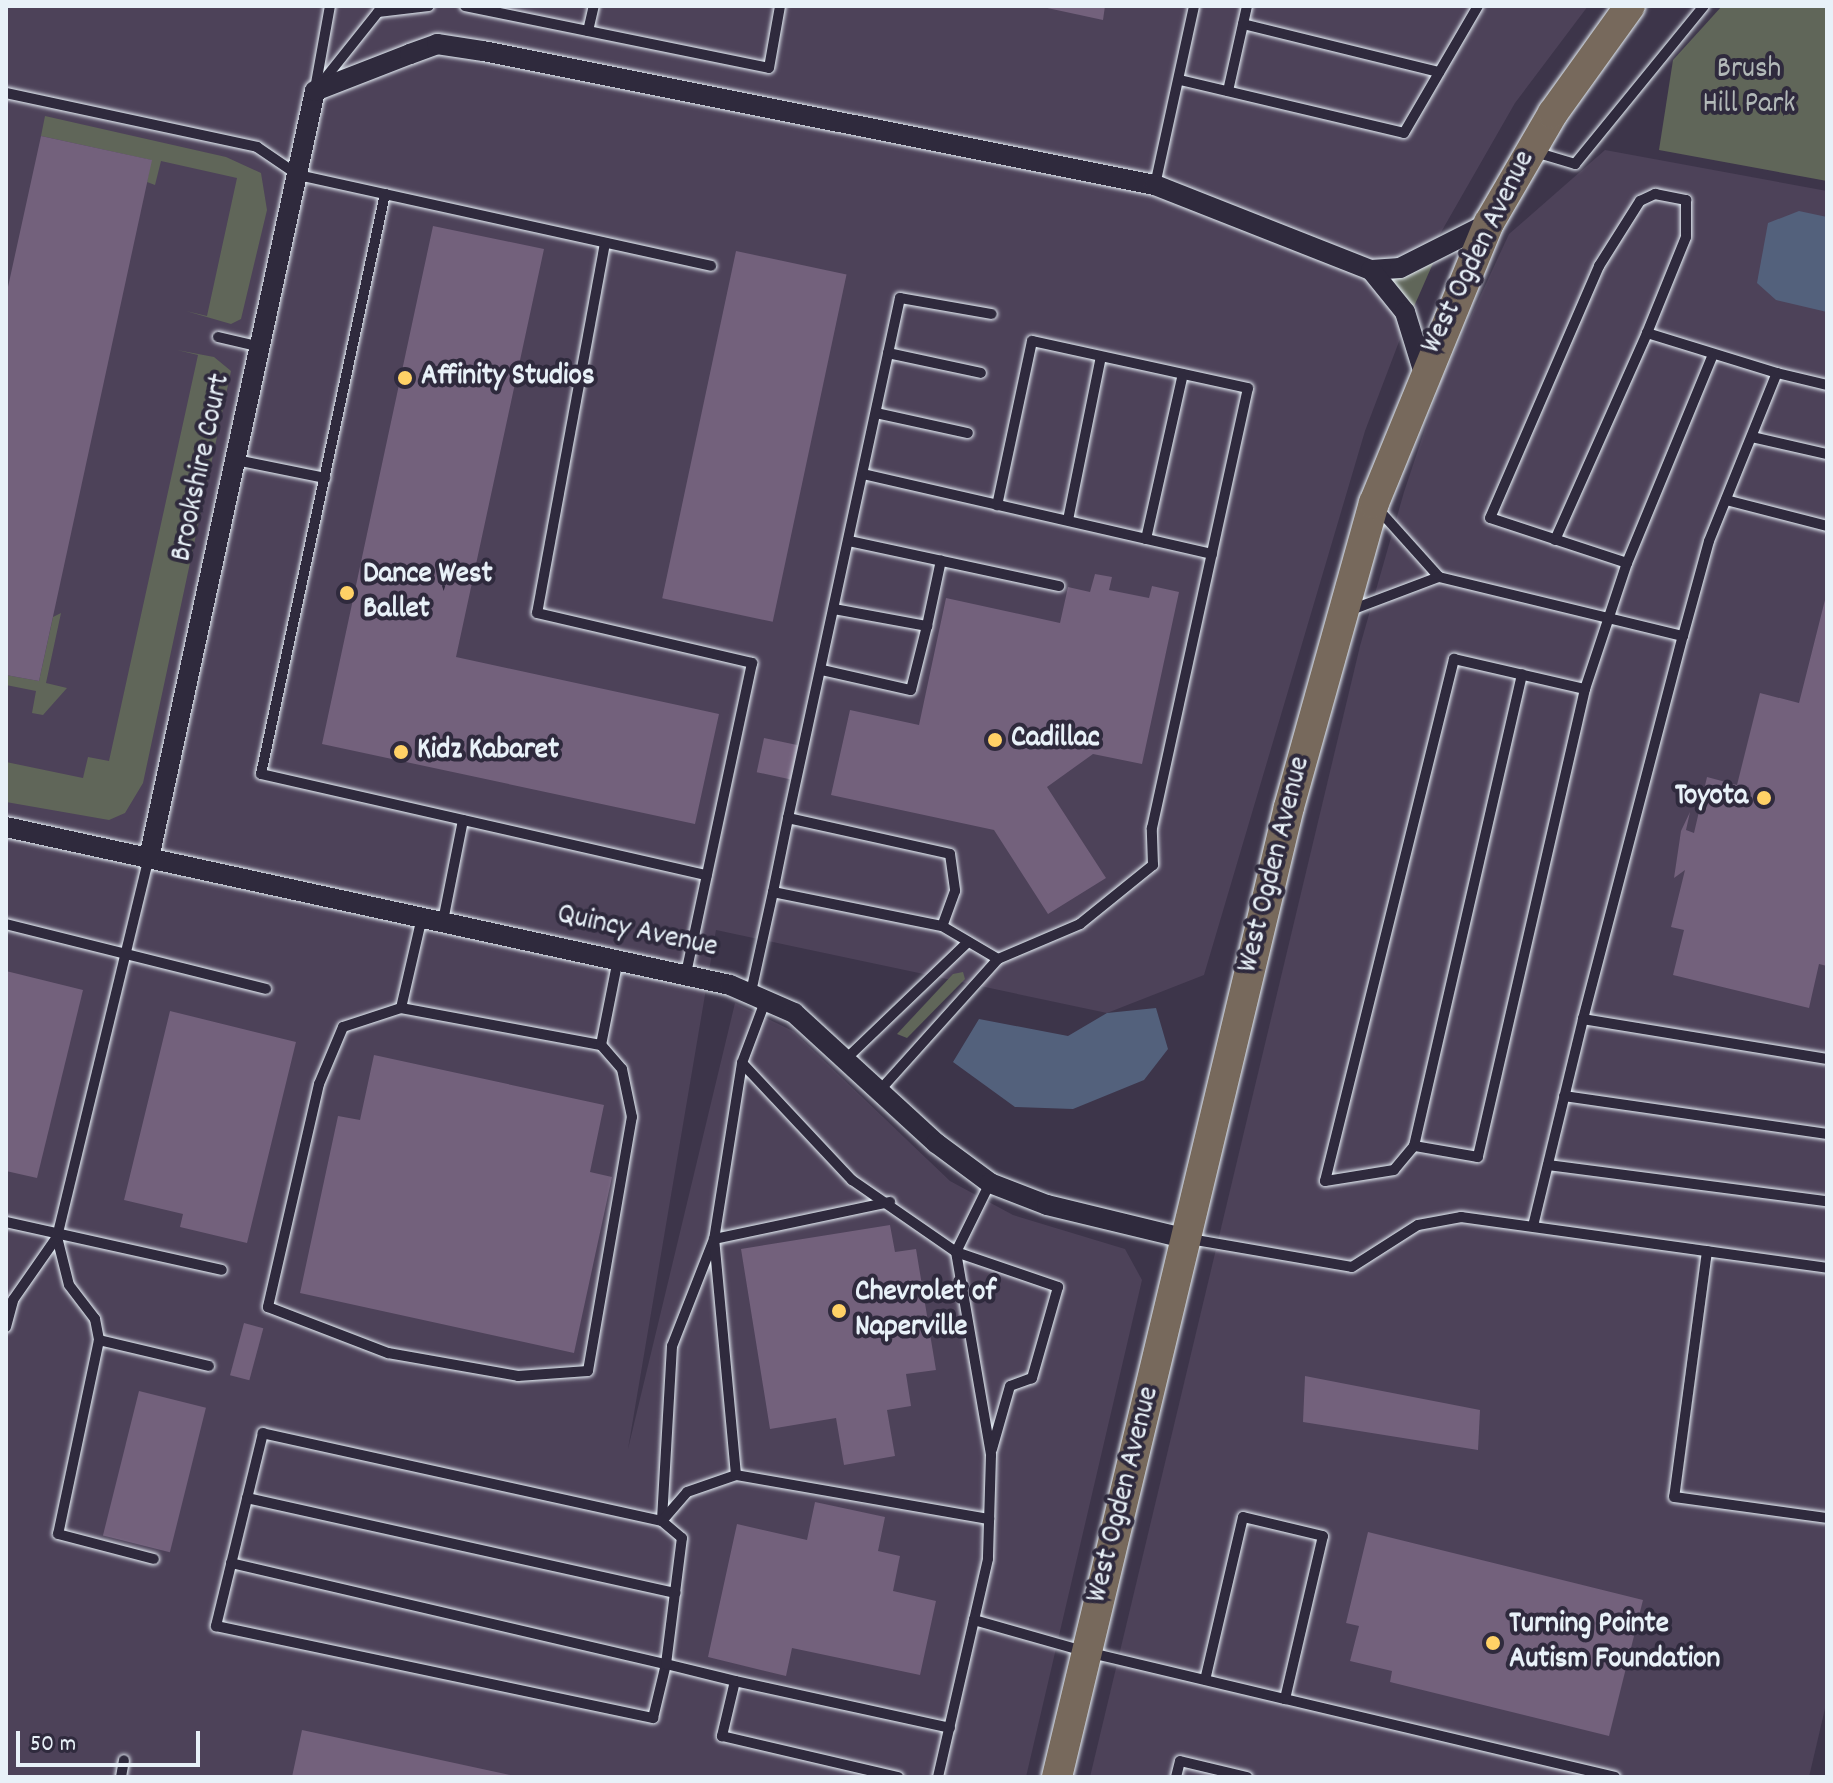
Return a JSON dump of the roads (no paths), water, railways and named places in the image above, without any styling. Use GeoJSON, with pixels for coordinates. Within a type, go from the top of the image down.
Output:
{"type":"FeatureCollection","features":[{"type":"Feature","properties":{"kind":"main road","name":"West Ogden Avenue"},"geometry":{"type":"LineString","coordinates":[[1057,1777],[1340,614],[1374,503],[1423,370],[1489,223],[1529,151],[1630,6]]}},
{"type":"Feature","properties":{"kind":"street"},"geometry":{"type":"LineString","coordinates":[[315,91],[437,44],[1155,185],[1371,270],[1400,268],[1489,223]]}},
{"type":"Feature","properties":{"kind":"street","name":"Brookshire Court"},"geometry":{"type":"LineString","coordinates":[[149,858],[315,91]]}},
{"type":"Feature","properties":{"kind":"street"},"geometry":{"type":"LineString","coordinates":[[1371,270],[1405,312],[1423,370]]}},
{"type":"Feature","properties":{"kind":"street","name":"Quincy Avenue"},"geometry":{"type":"LineString","coordinates":[[6,827],[686,974],[758,996],[849,1056],[881,1089],[990,1183],[1047,1205],[1188,1239]]}},
{"type":"Feature","properties":{"kind":"lane"},"geometry":{"type":"LineString","coordinates":[[315,91],[330,6]]}},
{"type":"Feature","properties":{"kind":"lane"},"geometry":{"type":"LineString","coordinates":[[315,91],[378,12],[429,6]]}},
{"type":"Feature","properties":{"kind":"lane"},"geometry":{"type":"LineString","coordinates":[[465,6],[769,68],[780,6]]}},
{"type":"Feature","properties":{"kind":"lane"},"geometry":{"type":"LineString","coordinates":[[588,31],[594,6]]}},
{"type":"Feature","properties":{"kind":"lane"},"geometry":{"type":"LineString","coordinates":[[1155,185],[1194,6]]}},
{"type":"Feature","properties":{"kind":"lane"},"geometry":{"type":"LineString","coordinates":[[1228,91],[1247,6]]}},
{"type":"Feature","properties":{"kind":"lane"},"geometry":{"type":"LineString","coordinates":[[1529,151],[1575,164],[1704,6]]}},
{"type":"Feature","properties":{"kind":"lane"},"geometry":{"type":"LineString","coordinates":[[1180,80],[1404,133],[1474,7]]}},
{"type":"Feature","properties":{"kind":"lane"},"geometry":{"type":"LineString","coordinates":[[1243,24],[1439,72]]}},
{"type":"Feature","properties":{"kind":"lane"},"geometry":{"type":"LineString","coordinates":[[6,93],[257,147],[298,175],[711,266]]}},
{"type":"Feature","properties":{"kind":"lane"},"geometry":{"type":"LineString","coordinates":[[385,194],[261,774],[707,875]]}},
{"type":"Feature","properties":{"kind":"lane"},"geometry":{"type":"LineString","coordinates":[[1555,540],[1686,237],[1686,200],[1655,194],[1640,201],[1599,266],[1490,518],[1555,540],[1627,563]]}},
{"type":"Feature","properties":{"kind":"lane"},"geometry":{"type":"LineString","coordinates":[[605,243],[537,613],[752,663],[686,974]]}},
{"type":"Feature","properties":{"kind":"lane"},"geometry":{"type":"LineString","coordinates":[[662,1521],[672,1346],[714,1239],[742,1063],[758,996],[773,892],[900,298],[992,314]]}},
{"type":"Feature","properties":{"kind":"lane"},"geometry":{"type":"LineString","coordinates":[[1647,333],[1827,385]]}},
{"type":"Feature","properties":{"kind":"lane"},"geometry":{"type":"LineString","coordinates":[[218,337],[261,347]]}},
{"type":"Feature","properties":{"kind":"lane"},"geometry":{"type":"LineString","coordinates":[[881,1089],[998,959],[1080,924],[1153,865],[1152,828],[1248,388],[1032,341],[997,505]]}},
{"type":"Feature","properties":{"kind":"lane"},"geometry":{"type":"LineString","coordinates":[[888,353],[981,373]]}},
{"type":"Feature","properties":{"kind":"lane"},"geometry":{"type":"LineString","coordinates":[[1414,1146],[1478,1157],[1585,689],[1627,563],[1713,354]]}},
{"type":"Feature","properties":{"kind":"lane"},"geometry":{"type":"LineString","coordinates":[[1068,520],[1101,357]]}},
{"type":"Feature","properties":{"kind":"lane"},"geometry":{"type":"LineString","coordinates":[[1533,1226],[1583,1019],[1683,636],[1726,500],[1777,373]]}},
{"type":"Feature","properties":{"kind":"lane"},"geometry":{"type":"LineString","coordinates":[[1146,539],[1183,374]]}},
{"type":"Feature","properties":{"kind":"lane"},"geometry":{"type":"LineString","coordinates":[[876,413],[968,433]]}},
{"type":"Feature","properties":{"kind":"lane"},"geometry":{"type":"LineString","coordinates":[[1752,437],[1827,454]]}},
{"type":"Feature","properties":{"kind":"lane"},"geometry":{"type":"LineString","coordinates":[[236,460],[325,478]]}},
{"type":"Feature","properties":{"kind":"lane"},"geometry":{"type":"LineString","coordinates":[[863,474],[1212,554]]}},
{"type":"Feature","properties":{"kind":"lane"},"geometry":{"type":"LineString","coordinates":[[1726,500],[1827,526]]}},
{"type":"Feature","properties":{"kind":"lane"},"geometry":{"type":"LineString","coordinates":[[1374,503],[1439,577]]}},
{"type":"Feature","properties":{"kind":"lane"},"geometry":{"type":"LineString","coordinates":[[849,541],[1059,586]]}},
{"type":"Feature","properties":{"kind":"lane"},"geometry":{"type":"LineString","coordinates":[[822,670],[911,690],[941,560]]}},
{"type":"Feature","properties":{"kind":"lane"},"geometry":{"type":"LineString","coordinates":[[1340,614],[1439,577],[1683,636]]}},
{"type":"Feature","properties":{"kind":"lane"},"geometry":{"type":"LineString","coordinates":[[834,609],[927,626]]}},
{"type":"Feature","properties":{"kind":"lane"},"geometry":{"type":"LineString","coordinates":[[1522,674],[1414,1146],[1394,1170],[1325,1181],[1454,659],[1522,674],[1585,689]]}},
{"type":"Feature","properties":{"kind":"lane"},"geometry":{"type":"LineString","coordinates":[[788,818],[950,854],[955,891],[942,926]]}},
{"type":"Feature","properties":{"kind":"lane"},"geometry":{"type":"LineString","coordinates":[[443,921],[463,820]]}},
{"type":"Feature","properties":{"kind":"lane"},"geometry":{"type":"LineString","coordinates":[[6,1327],[13,1300],[57,1237],[149,858]]}},
{"type":"Feature","properties":{"kind":"lane"},"geometry":{"type":"LineString","coordinates":[[773,892],[942,926],[998,959]]}},
{"type":"Feature","properties":{"kind":"lane"},"geometry":{"type":"LineString","coordinates":[[401,1008],[422,917]]}},
{"type":"Feature","properties":{"kind":"lane"},"geometry":{"type":"LineString","coordinates":[[6,924],[266,989]]}},
{"type":"Feature","properties":{"kind":"lane"},"geometry":{"type":"LineString","coordinates":[[849,1056],[968,942]]}},
{"type":"Feature","properties":{"kind":"lane"},"geometry":{"type":"LineString","coordinates":[[601,1045],[618,959]]}},
{"type":"Feature","properties":{"kind":"lane"},"geometry":{"type":"LineString","coordinates":[[401,1008],[601,1045],[622,1069],[632,1117],[588,1371],[518,1376],[388,1353],[268,1307],[319,1084],[343,1027],[401,1008]]}},
{"type":"Feature","properties":{"kind":"lane"},"geometry":{"type":"LineString","coordinates":[[1583,1019],[1827,1059]]}},
{"type":"Feature","properties":{"kind":"lane"},"geometry":{"type":"LineString","coordinates":[[742,1063],[852,1180],[890,1202],[956,1252],[1058,1287],[1032,1378],[1010,1386],[991,1455]]}},
{"type":"Feature","properties":{"kind":"lane"},"geometry":{"type":"LineString","coordinates":[[1564,1096],[1827,1134]]}},
{"type":"Feature","properties":{"kind":"lane"},"geometry":{"type":"LineString","coordinates":[[1548,1165],[1827,1201]]}},
{"type":"Feature","properties":{"kind":"lane"},"geometry":{"type":"LineString","coordinates":[[938,1777],[974,1620],[989,1519],[991,1455],[956,1252],[990,1183]]}},
{"type":"Feature","properties":{"kind":"lane"},"geometry":{"type":"LineString","coordinates":[[714,1239],[890,1202]]}},
{"type":"Feature","properties":{"kind":"lane"},"geometry":{"type":"LineString","coordinates":[[1188,1239],[1352,1267],[1432,1220],[1533,1226],[1827,1268]]}},
{"type":"Feature","properties":{"kind":"lane"},"geometry":{"type":"LineString","coordinates":[[6,1222],[57,1237],[222,1270]]}},
{"type":"Feature","properties":{"kind":"lane"},"geometry":{"type":"LineString","coordinates":[[57,1237],[69,1285],[95,1319],[99,1340],[58,1534],[154,1559]]}},
{"type":"Feature","properties":{"kind":"lane"},"geometry":{"type":"LineString","coordinates":[[714,1239],[736,1475]]}},
{"type":"Feature","properties":{"kind":"lane"},"geometry":{"type":"LineString","coordinates":[[1707,1251],[1674,1497],[1827,1518]]}},
{"type":"Feature","properties":{"kind":"lane"},"geometry":{"type":"LineString","coordinates":[[99,1340],[209,1366]]}},
{"type":"Feature","properties":{"kind":"lane"},"geometry":{"type":"LineString","coordinates":[[263,1433],[662,1521],[682,1538],[666,1664],[653,1718],[358,1662],[216,1626],[247,1498],[263,1433]]}},
{"type":"Feature","properties":{"kind":"lane"},"geometry":{"type":"LineString","coordinates":[[662,1521],[687,1492],[736,1475],[989,1519]]}},
{"type":"Feature","properties":{"kind":"lane"},"geometry":{"type":"LineString","coordinates":[[247,1498],[676,1593]]}},
{"type":"Feature","properties":{"kind":"lane"},"geometry":{"type":"LineString","coordinates":[[1205,1680],[1243,1517],[1270,1523],[1323,1536],[1285,1699]]}},
{"type":"Feature","properties":{"kind":"lane"},"geometry":{"type":"LineString","coordinates":[[231,1563],[950,1728]]}},
{"type":"Feature","properties":{"kind":"lane"},"geometry":{"type":"LineString","coordinates":[[974,1620],[1087,1652],[1615,1777]]}},
{"type":"Feature","properties":{"kind":"lane"},"geometry":{"type":"LineString","coordinates":[[735,1681],[722,1736],[898,1777]]}},
{"type":"Feature","properties":{"kind":"lane"},"geometry":{"type":"LineString","coordinates":[[121,1777],[124,1760]]}},
{"type":"Feature","properties":{"kind":"lane"},"geometry":{"type":"LineString","coordinates":[[1176,1777],[1180,1761],[1247,1777]]}},
{"type":"Feature","properties":{"kind":"water"},"geometry":{"type":"Polygon","coordinates":[[[1799,211],[1827,217],[1827,312],[1776,300],[1757,283],[1768,223],[1799,211]]]}},
{"type":"Feature","properties":{"kind":"water"},"geometry":{"type":"Polygon","coordinates":[[[1156,1008],[1168,1049],[1144,1080],[1073,1109],[1015,1107],[953,1062],[979,1019],[1068,1036],[1107,1013],[1156,1008]]]}},
{"type":"Feature","properties":{"kind":"place","name":"Affinity Studios"},"geometry":{"type":"Point","coordinates":[405,378]}},
{"type":"Feature","properties":{"kind":"place","name":"Dance West Ballet"},"geometry":{"type":"Point","coordinates":[347,593]}},
{"type":"Feature","properties":{"kind":"place","name":"Cadillac"},"geometry":{"type":"Point","coordinates":[995,740]}},
{"type":"Feature","properties":{"kind":"place","name":"Kidz Kabaret"},"geometry":{"type":"Point","coordinates":[401,752]}},
{"type":"Feature","properties":{"kind":"place","name":"Toyota"},"geometry":{"type":"Point","coordinates":[1764,798]}},
{"type":"Feature","properties":{"kind":"place","name":"Chevrolet of Naperville"},"geometry":{"type":"Point","coordinates":[839,1311]}},
{"type":"Feature","properties":{"kind":"place","name":"Turning Pointe Autism Foundation"},"geometry":{"type":"Point","coordinates":[1493,1643]}},
{"type":"Feature","properties":{"kind":"park label","name":"Brush Hill Park"},"geometry":{"type":"Point","coordinates":[1749,88]}}]}
